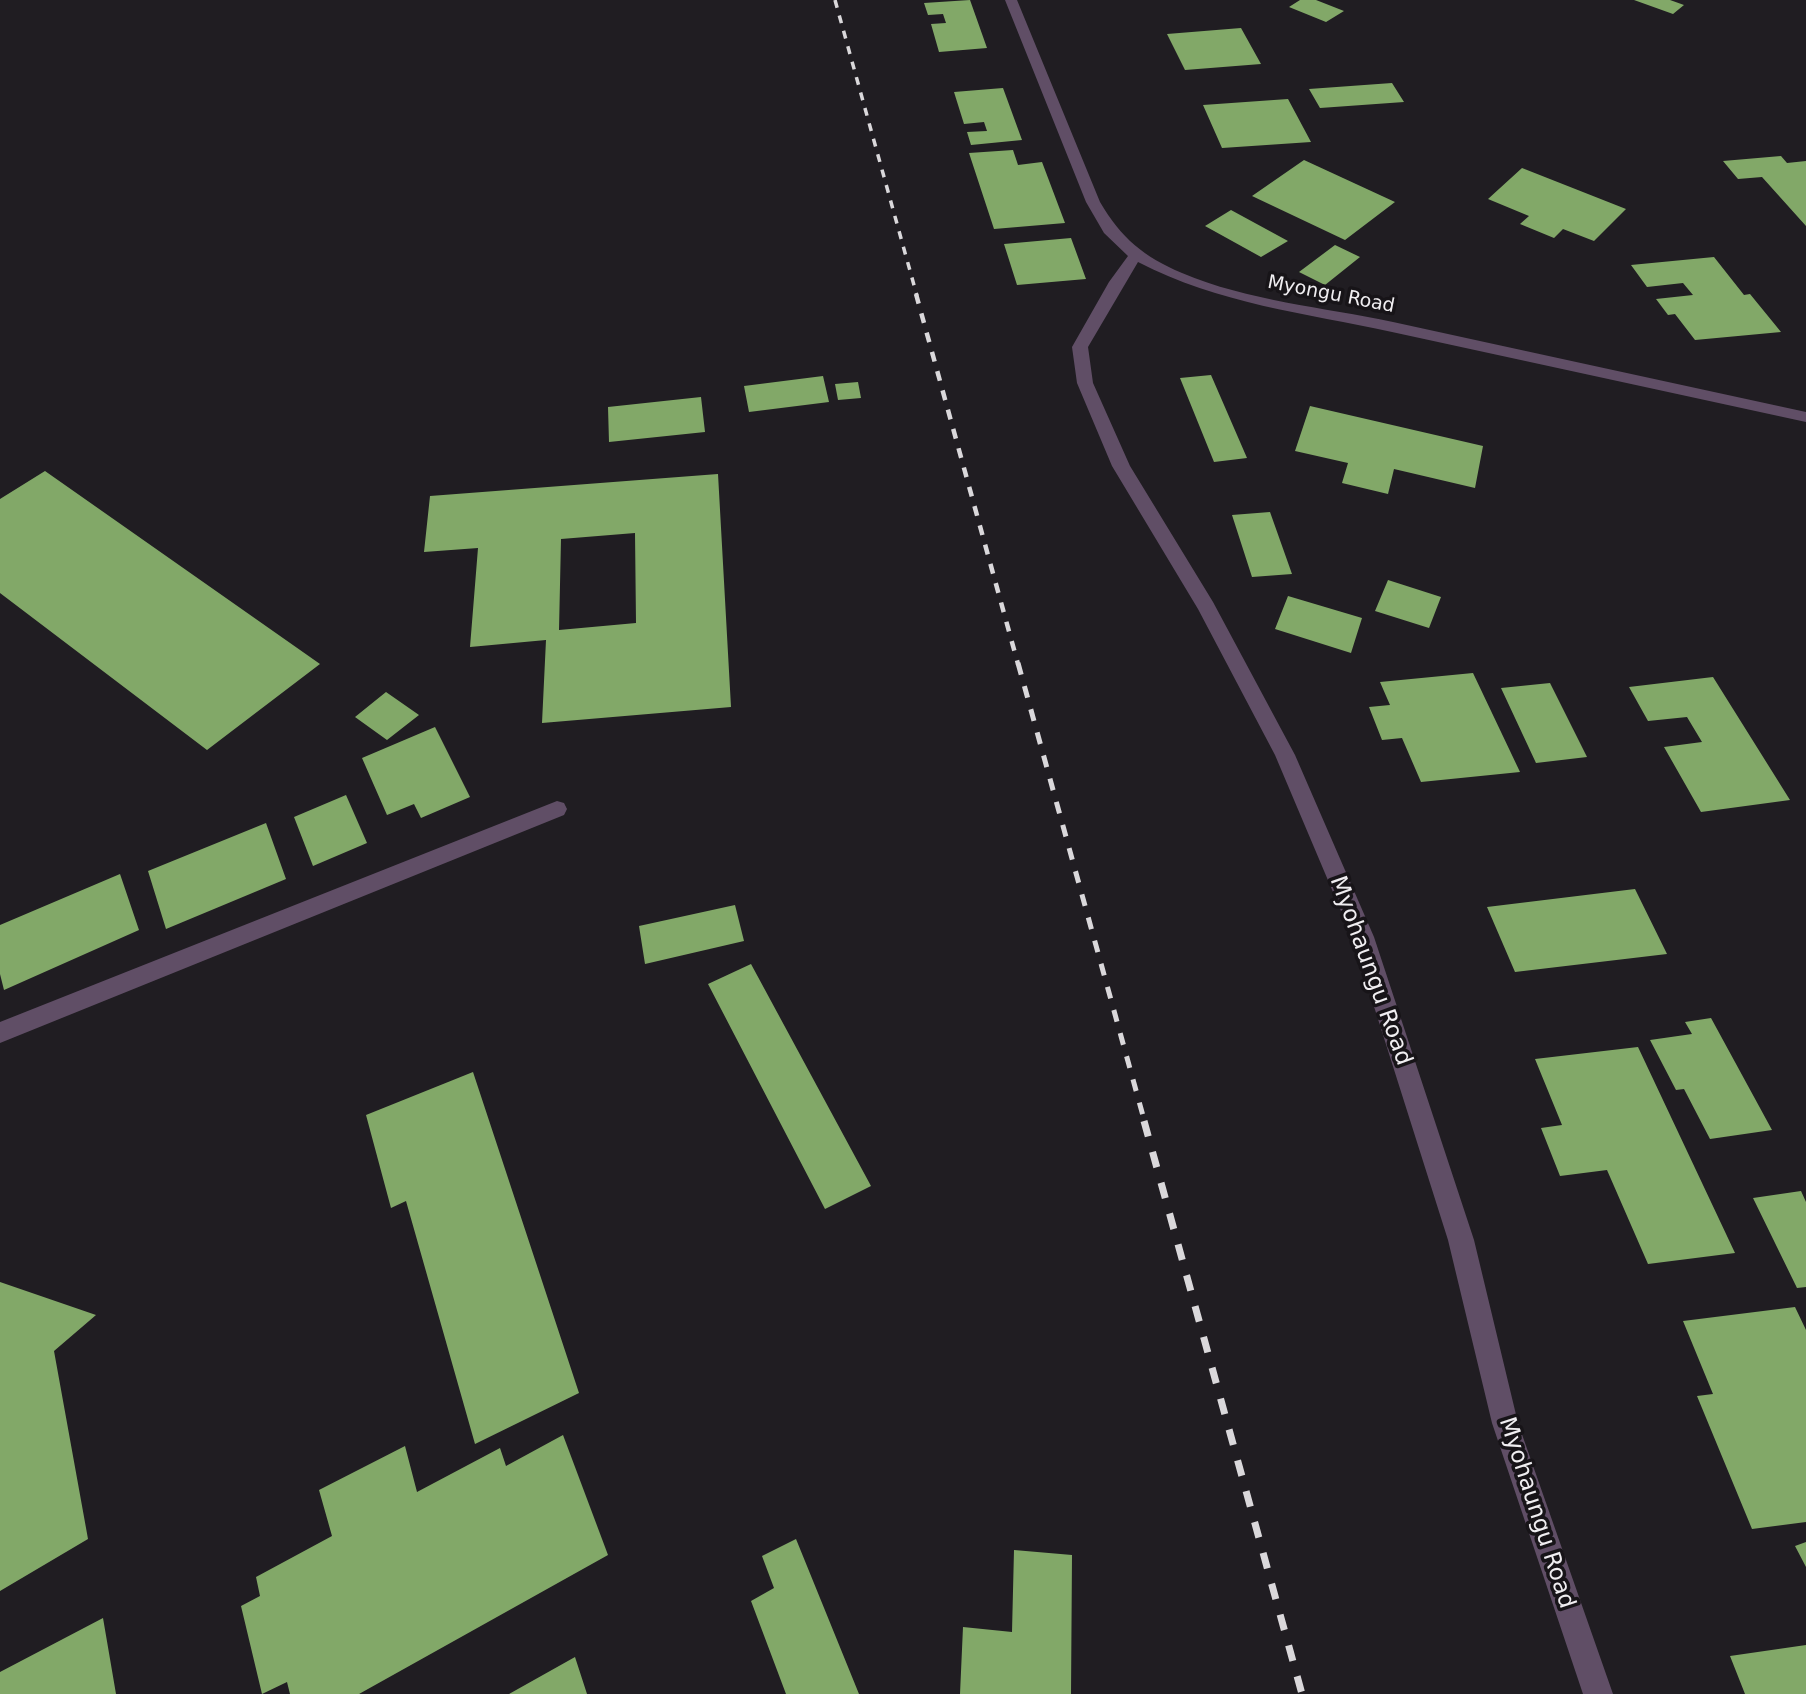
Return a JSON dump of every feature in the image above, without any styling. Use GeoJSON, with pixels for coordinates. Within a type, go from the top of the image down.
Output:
{"type":"FeatureCollection","features":[{"type":"Feature","properties":{"kind":"street","name":"Myongu Road"},"geometry":{"type":"LineString","coordinates":[[1011,0],[1093,202],[1109,230],[1136,254],[1176,276],[1227,294],[1402,329],[1806,417]]}},
{"type":"Feature","properties":{"kind":"street","name":"Myohaungu Road"},"geometry":{"type":"LineString","coordinates":[[1136,254],[1116,282],[1080,347],[1085,383],[1121,466],[1206,607],[1285,755],[1363,937],[1461,1240],[1505,1423],[1598,1694]]}},
{"type":"Feature","properties":{"kind":"street"},"geometry":{"type":"LineString","coordinates":[[0,1032],[557,809]]}},
{"type":"Feature","properties":{"kind":"building"},"geometry":{"type":"Polygon","coordinates":[[[970,0],[987,48],[939,52],[931,24],[946,23],[943,14],[928,15],[924,3],[970,0]]]}},
{"type":"Feature","properties":{"kind":"building"},"geometry":{"type":"Polygon","coordinates":[[[1300,0],[1316,0],[1344,11],[1326,22],[1289,7],[1300,0]]]}},
{"type":"Feature","properties":{"kind":"building"},"geometry":{"type":"Polygon","coordinates":[[[1634,0],[1670,0],[1684,5],[1673,14],[1634,0]]]}},
{"type":"Feature","properties":{"kind":"building"},"geometry":{"type":"Polygon","coordinates":[[[1241,28],[1261,64],[1185,70],[1167,34],[1241,28]]]}},
{"type":"Feature","properties":{"kind":"building"},"geometry":{"type":"Polygon","coordinates":[[[1392,83],[1404,102],[1320,108],[1309,89],[1392,83]]]}},
{"type":"Feature","properties":{"kind":"building"},"geometry":{"type":"Polygon","coordinates":[[[1003,88],[1022,140],[971,145],[967,132],[987,131],[984,122],[964,124],[954,92],[1003,88]]]}},
{"type":"Feature","properties":{"kind":"building"},"geometry":{"type":"Polygon","coordinates":[[[1288,99],[1311,142],[1222,148],[1203,105],[1288,99]]]}},
{"type":"Feature","properties":{"kind":"building"},"geometry":{"type":"Polygon","coordinates":[[[1013,150],[1018,165],[1042,162],[1065,223],[994,229],[969,153],[1013,150]]]}},
{"type":"Feature","properties":{"kind":"building"},"geometry":{"type":"Polygon","coordinates":[[[1781,156],[1787,163],[1806,161],[1806,226],[1762,177],[1738,179],[1723,161],[1781,156]]]}},
{"type":"Feature","properties":{"kind":"building"},"geometry":{"type":"Polygon","coordinates":[[[1304,160],[1395,202],[1345,240],[1252,196],[1304,160]]]}},
{"type":"Feature","properties":{"kind":"building"},"geometry":{"type":"Polygon","coordinates":[[[1522,168],[1626,209],[1594,241],[1563,229],[1554,238],[1520,224],[1529,216],[1488,199],[1522,168]]]}},
{"type":"Feature","properties":{"kind":"building"},"geometry":{"type":"Polygon","coordinates":[[[1231,210],[1288,241],[1261,257],[1205,226],[1231,210]]]}},
{"type":"Feature","properties":{"kind":"building"},"geometry":{"type":"Polygon","coordinates":[[[1071,238],[1086,279],[1017,285],[1004,244],[1071,238]]]}},
{"type":"Feature","properties":{"kind":"building"},"geometry":{"type":"Polygon","coordinates":[[[1335,245],[1360,257],[1325,285],[1299,272],[1335,245]]]}},
{"type":"Feature","properties":{"kind":"building"},"geometry":{"type":"Polygon","coordinates":[[[1714,257],[1744,295],[1750,294],[1781,332],[1695,340],[1675,314],[1668,315],[1656,299],[1693,295],[1683,283],[1647,287],[1631,265],[1714,257]]]}},
{"type":"Feature","properties":{"kind":"building"},"geometry":{"type":"Polygon","coordinates":[[[1211,375],[1247,458],[1214,462],[1180,378],[1211,375]]]}},
{"type":"Feature","properties":{"kind":"building"},"geometry":{"type":"Polygon","coordinates":[[[823,376],[829,402],[749,412],[744,386],[823,376]]]}},
{"type":"Feature","properties":{"kind":"building"},"geometry":{"type":"Polygon","coordinates":[[[858,382],[861,398],[838,400],[835,384],[858,382]]]}},
{"type":"Feature","properties":{"kind":"building"},"geometry":{"type":"Polygon","coordinates":[[[701,397],[705,432],[609,442],[608,407],[701,397]]]}},
{"type":"Feature","properties":{"kind":"building"},"geometry":{"type":"Polygon","coordinates":[[[1310,406],[1483,446],[1475,488],[1394,469],[1388,494],[1342,483],[1348,463],[1295,451],[1310,406]]]}},
{"type":"Feature","properties":{"kind":"building"},"geometry":{"type":"Polygon","coordinates":[[[45,471],[320,664],[207,750],[0,593],[0,499],[45,471]]]}},
{"type":"Feature","properties":{"kind":"building"},"geometry":{"type":"Polygon","coordinates":[[[718,474],[731,707],[542,723],[546,640],[470,647],[478,548],[424,552],[430,496],[718,474]],[[635,533],[561,539],[559,630],[636,623],[635,533]]]}},
{"type":"Feature","properties":{"kind":"building"},"geometry":{"type":"Polygon","coordinates":[[[1270,512],[1292,574],[1252,577],[1232,515],[1270,512]]]}},
{"type":"Feature","properties":{"kind":"building"},"geometry":{"type":"Polygon","coordinates":[[[1388,580],[1441,597],[1429,628],[1375,611],[1388,580]]]}},
{"type":"Feature","properties":{"kind":"building"},"geometry":{"type":"Polygon","coordinates":[[[1288,596],[1362,618],[1351,653],[1275,629],[1288,596]]]}},
{"type":"Feature","properties":{"kind":"building"},"geometry":{"type":"Polygon","coordinates":[[[1473,673],[1520,772],[1421,782],[1402,738],[1382,740],[1369,707],[1390,705],[1380,682],[1473,673]]]}},
{"type":"Feature","properties":{"kind":"building"},"geometry":{"type":"Polygon","coordinates":[[[1713,677],[1790,800],[1701,812],[1664,747],[1702,742],[1687,717],[1648,721],[1629,687],[1713,677]]]}},
{"type":"Feature","properties":{"kind":"building"},"geometry":{"type":"Polygon","coordinates":[[[1550,683],[1587,757],[1536,763],[1501,688],[1550,683]]]}},
{"type":"Feature","properties":{"kind":"building"},"geometry":{"type":"Polygon","coordinates":[[[386,692],[419,715],[387,740],[355,717],[386,692]]]}},
{"type":"Feature","properties":{"kind":"building"},"geometry":{"type":"Polygon","coordinates":[[[435,727],[470,797],[421,818],[414,804],[387,815],[362,758],[435,727]]]}},
{"type":"Feature","properties":{"kind":"building"},"geometry":{"type":"Polygon","coordinates":[[[346,795],[367,843],[313,866],[294,817],[346,795]]]}},
{"type":"Feature","properties":{"kind":"building"},"geometry":{"type":"Polygon","coordinates":[[[266,823],[286,879],[166,929],[148,871],[266,823]]]}},
{"type":"Feature","properties":{"kind":"building"},"geometry":{"type":"Polygon","coordinates":[[[120,874],[139,930],[4,990],[0,974],[0,925],[120,874]]]}},
{"type":"Feature","properties":{"kind":"building"},"geometry":{"type":"Polygon","coordinates":[[[1635,889],[1667,954],[1515,972],[1487,907],[1635,889]]]}},
{"type":"Feature","properties":{"kind":"building"},"geometry":{"type":"Polygon","coordinates":[[[735,905],[744,941],[645,964],[639,926],[735,905]]]}},
{"type":"Feature","properties":{"kind":"building"},"geometry":{"type":"Polygon","coordinates":[[[751,964],[871,1186],[825,1209],[708,984],[751,964]]]}},
{"type":"Feature","properties":{"kind":"building"},"geometry":{"type":"Polygon","coordinates":[[[1711,1018],[1772,1130],[1710,1139],[1684,1089],[1676,1090],[1650,1040],[1692,1034],[1685,1022],[1711,1018]]]}},
{"type":"Feature","properties":{"kind":"building"},"geometry":{"type":"Polygon","coordinates":[[[1638,1047],[1735,1253],[1648,1264],[1607,1170],[1560,1176],[1541,1128],[1562,1125],[1535,1059],[1638,1047]]]}},
{"type":"Feature","properties":{"kind":"building"},"geometry":{"type":"Polygon","coordinates":[[[473,1072],[579,1393],[475,1444],[406,1201],[391,1208],[366,1115],[473,1072]]]}},
{"type":"Feature","properties":{"kind":"building"},"geometry":{"type":"Polygon","coordinates":[[[1801,1191],[1806,1202],[1806,1287],[1797,1288],[1753,1198],[1801,1191]]]}},
{"type":"Feature","properties":{"kind":"building"},"geometry":{"type":"Polygon","coordinates":[[[0,1282],[96,1315],[54,1351],[88,1539],[0,1591],[0,1282]]]}},
{"type":"Feature","properties":{"kind":"building"},"geometry":{"type":"Polygon","coordinates":[[[1795,1307],[1806,1330],[1806,1522],[1752,1529],[1697,1396],[1713,1394],[1683,1321],[1795,1307]]]}},
{"type":"Feature","properties":{"kind":"building"},"geometry":{"type":"Polygon","coordinates":[[[563,1435],[608,1555],[359,1694],[290,1694],[287,1682],[262,1694],[241,1606],[260,1596],[256,1577],[332,1536],[319,1490],[405,1446],[417,1492],[500,1448],[506,1466],[563,1435]]]}},
{"type":"Feature","properties":{"kind":"building"},"geometry":{"type":"Polygon","coordinates":[[[796,1539],[859,1694],[786,1694],[751,1601],[774,1588],[762,1556],[796,1539]]]}},
{"type":"Feature","properties":{"kind":"building"},"geometry":{"type":"Polygon","coordinates":[[[1806,1542],[1806,1567],[1795,1546],[1806,1542]]]}},
{"type":"Feature","properties":{"kind":"building"},"geometry":{"type":"Polygon","coordinates":[[[1014,1550],[1072,1555],[1071,1694],[960,1694],[963,1627],[1012,1632],[1014,1550]]]}},
{"type":"Feature","properties":{"kind":"building"},"geometry":{"type":"Polygon","coordinates":[[[103,1618],[116,1694],[0,1694],[0,1672],[103,1618]]]}},
{"type":"Feature","properties":{"kind":"building"},"geometry":{"type":"Polygon","coordinates":[[[1806,1645],[1806,1694],[1745,1694],[1730,1656],[1806,1645]]]}},
{"type":"Feature","properties":{"kind":"building"},"geometry":{"type":"Polygon","coordinates":[[[575,1657],[587,1694],[509,1694],[575,1657]]]}},
{"type":"Feature","properties":{"kind":"railway"},"geometry":{"type":"LineString","coordinates":[[835,0],[917,296]]}},
{"type":"Feature","properties":{"kind":"railway"},"geometry":{"type":"LineString","coordinates":[[916,294],[1018,664]]}},
{"type":"Feature","properties":{"kind":"railway"},"geometry":{"type":"LineString","coordinates":[[1018,663],[1145,1123]]}},
{"type":"Feature","properties":{"kind":"railway"},"geometry":{"type":"LineString","coordinates":[[1144,1121],[1302,1694]]}}]}
